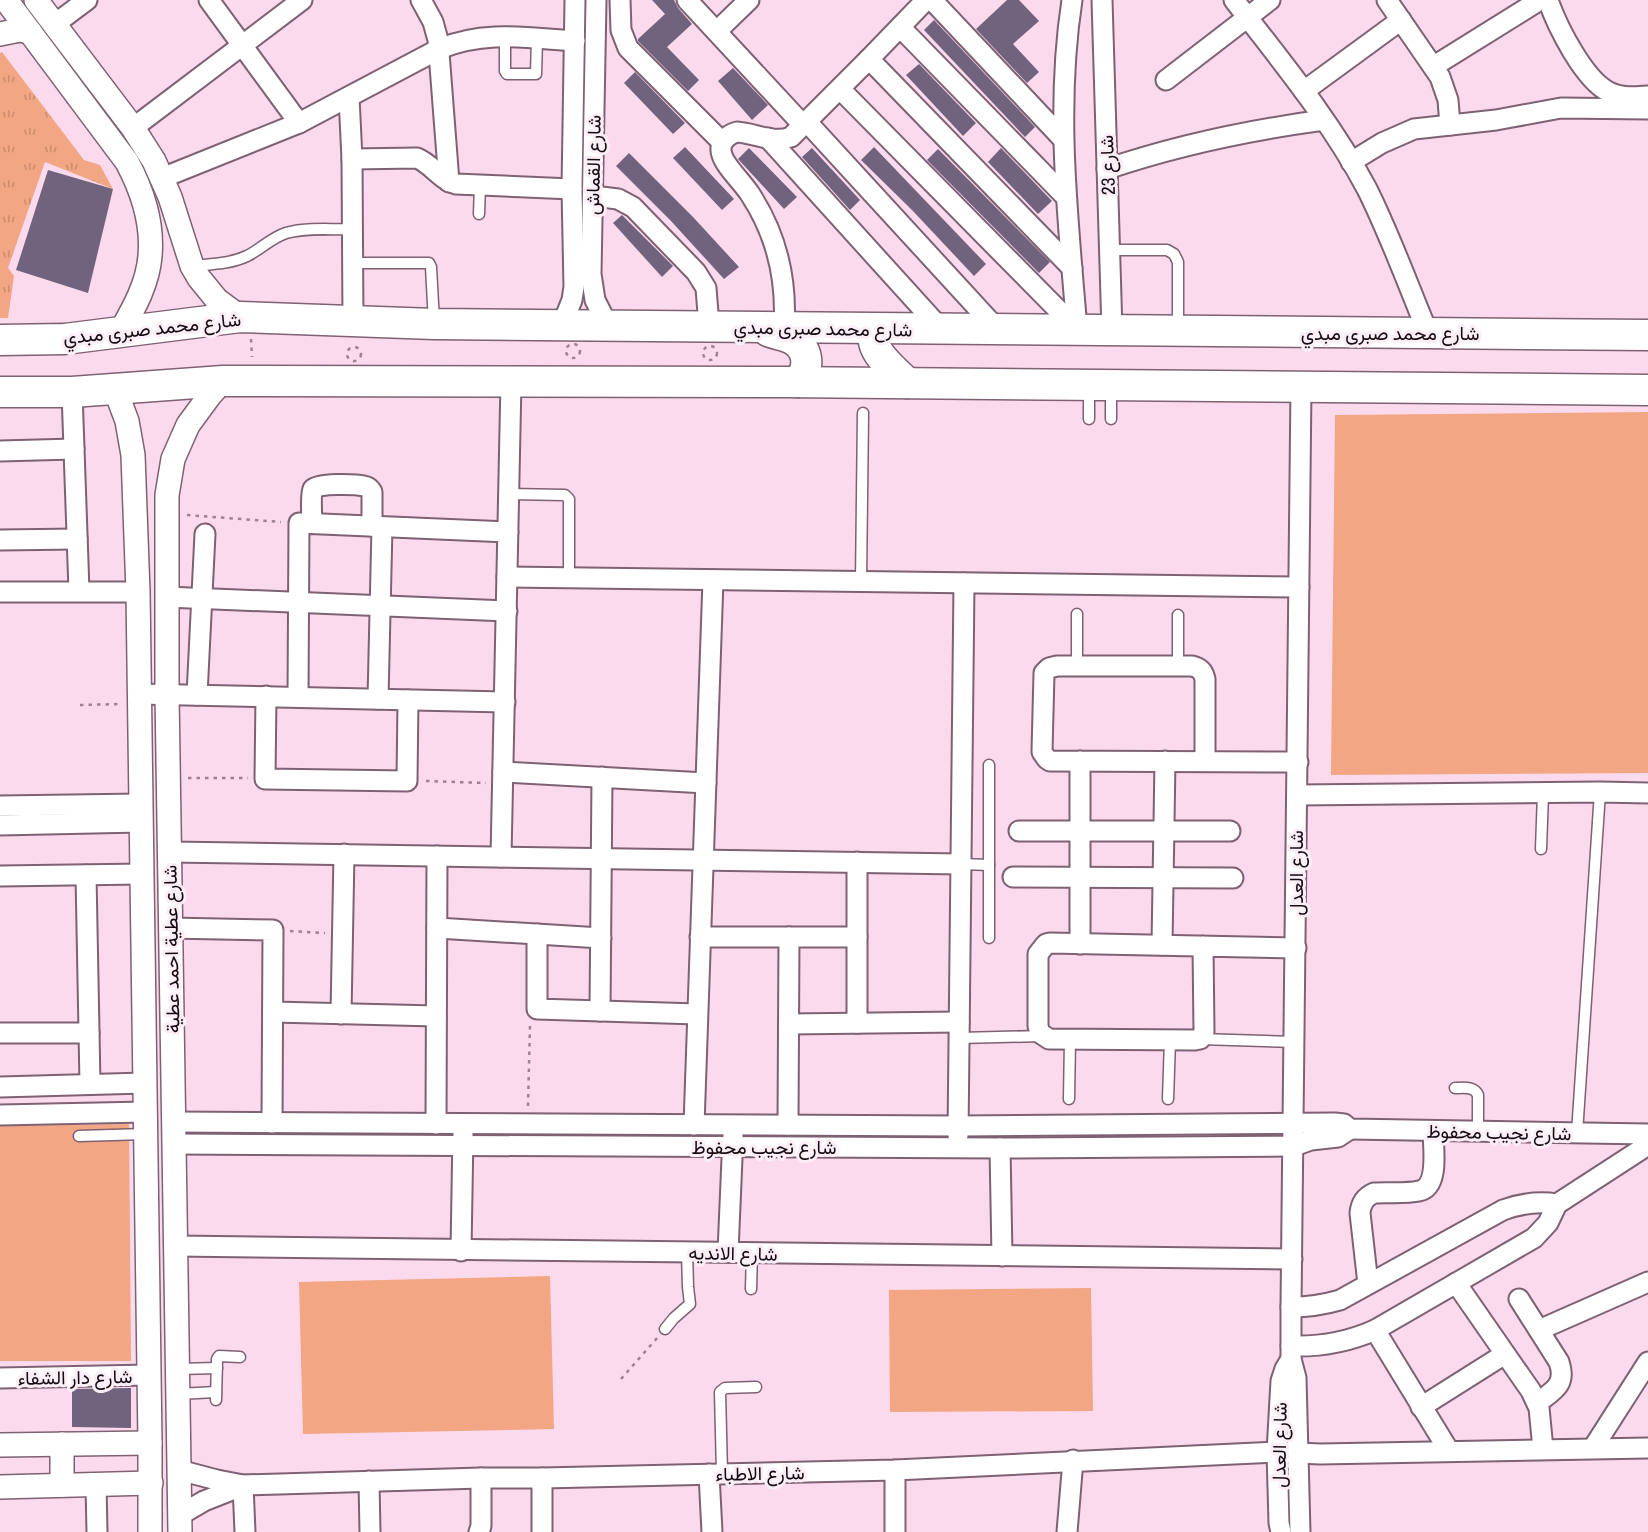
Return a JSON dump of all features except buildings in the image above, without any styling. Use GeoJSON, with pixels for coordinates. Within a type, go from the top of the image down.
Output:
{"type":"FeatureCollection","features":[{"type":"Feature","properties":{"kind":"main road","name":"شارع محمد صبرى مبدي"},"geometry":{"type":"LineString","coordinates":[[0,340],[65,339],[246,317],[434,324],[1648,335]]}},
{"type":"Feature","properties":{"kind":"main road"},"geometry":{"type":"LineString","coordinates":[[753,327],[791,338],[804,350],[807,367],[799,382]]}},
{"type":"Feature","properties":{"kind":"main road"},"geometry":{"type":"LineString","coordinates":[[875,329],[873,342],[876,349],[907,383]]}},
{"type":"Feature","properties":{"kind":"main road"},"geometry":{"type":"LineString","coordinates":[[0,392],[72,392],[237,382],[799,382],[1648,390]]}},
{"type":"Feature","properties":{"kind":"street"},"geometry":{"type":"LineString","coordinates":[[6,0],[113,142],[139,183],[148,220],[150,256],[139,298],[121,331]]}},
{"type":"Feature","properties":{"kind":"street"},"geometry":{"type":"LineString","coordinates":[[36,0],[133,128],[154,161],[192,266],[207,290],[228,309],[246,317]]}},
{"type":"Feature","properties":{"kind":"street"},"geometry":{"type":"LineString","coordinates":[[55,24],[87,0]]}},
{"type":"Feature","properties":{"kind":"street"},"geometry":{"type":"LineString","coordinates":[[208,0],[299,123]]}},
{"type":"Feature","properties":{"kind":"street"},"geometry":{"type":"LineString","coordinates":[[133,128],[302,0]]}},
{"type":"Feature","properties":{"kind":"street"},"geometry":{"type":"LineString","coordinates":[[421,0],[433,22],[439,49],[449,182]]}},
{"type":"Feature","properties":{"kind":"street","name":"شارع القماش"},"geometry":{"type":"LineString","coordinates":[[562,325],[574,287],[572,189],[575,0]]}},
{"type":"Feature","properties":{"kind":"street","name":"شارع القماش"},"geometry":{"type":"LineString","coordinates":[[596,0],[592,287],[595,300],[608,326]]}},
{"type":"Feature","properties":{"kind":"street"},"geometry":{"type":"LineString","coordinates":[[620,0],[621,30],[628,48],[722,142]]}},
{"type":"Feature","properties":{"kind":"street"},"geometry":{"type":"LineString","coordinates":[[687,0],[997,329]]}},
{"type":"Feature","properties":{"kind":"street"},"geometry":{"type":"LineString","coordinates":[[717,31],[750,0]]}},
{"type":"Feature","properties":{"kind":"street"},"geometry":{"type":"LineString","coordinates":[[932,0],[1063,139]]}},
{"type":"Feature","properties":{"kind":"street"},"geometry":{"type":"LineString","coordinates":[[1072,0],[1063,80],[1063,139],[1077,329]]}},
{"type":"Feature","properties":{"kind":"street","name":"شارع 23"},"geometry":{"type":"LineString","coordinates":[[1102,0],[1112,331]]}},
{"type":"Feature","properties":{"kind":"street"},"geometry":{"type":"LineString","coordinates":[[1234,0],[1304,91],[1351,162],[1379,214],[1428,333]]}},
{"type":"Feature","properties":{"kind":"street"},"geometry":{"type":"LineString","coordinates":[[1166,80],[1270,0]]}},
{"type":"Feature","properties":{"kind":"street"},"geometry":{"type":"LineString","coordinates":[[1387,0],[1434,66],[1445,88],[1450,125]]}},
{"type":"Feature","properties":{"kind":"street"},"geometry":{"type":"LineString","coordinates":[[1434,66],[1540,0]]}},
{"type":"Feature","properties":{"kind":"street"},"geometry":{"type":"LineString","coordinates":[[1548,0],[1562,34],[1591,78],[1620,103],[1648,110]]}},
{"type":"Feature","properties":{"kind":"street"},"geometry":{"type":"LineString","coordinates":[[784,327],[785,285],[775,243],[758,205],[724,160],[720,148],[722,142],[731,133],[737,132],[784,140],[791,137],[900,27],[915,4]]}},
{"type":"Feature","properties":{"kind":"street"},"geometry":{"type":"LineString","coordinates":[[1304,91],[1401,20]]}},
{"type":"Feature","properties":{"kind":"street"},"geometry":{"type":"LineString","coordinates":[[900,27],[1066,197]]}},
{"type":"Feature","properties":{"kind":"street"},"geometry":{"type":"LineString","coordinates":[[0,34],[20,30],[30,32]]}},
{"type":"Feature","properties":{"kind":"street"},"geometry":{"type":"LineString","coordinates":[[162,178],[299,123],[439,49],[467,39],[505,37],[575,41]]}},
{"type":"Feature","properties":{"kind":"street"},"geometry":{"type":"LineString","coordinates":[[869,60],[1072,268]]}},
{"type":"Feature","properties":{"kind":"street"},"geometry":{"type":"LineString","coordinates":[[840,89],[1077,329]]}},
{"type":"Feature","properties":{"kind":"street"},"geometry":{"type":"LineString","coordinates":[[87,109],[107,94]]}},
{"type":"Feature","properties":{"kind":"street"},"geometry":{"type":"LineString","coordinates":[[1351,162],[1382,143],[1414,129],[1496,120],[1561,108],[1620,103],[1648,96]]}},
{"type":"Feature","properties":{"kind":"street"},"geometry":{"type":"LineString","coordinates":[[348,97],[352,159],[354,322]]}},
{"type":"Feature","properties":{"kind":"street"},"geometry":{"type":"LineString","coordinates":[[1107,169],[1213,139],[1324,120]]}},
{"type":"Feature","properties":{"kind":"street"},"geometry":{"type":"LineString","coordinates":[[768,138],[941,329]]}},
{"type":"Feature","properties":{"kind":"street"},"geometry":{"type":"LineString","coordinates":[[352,159],[417,158],[449,182],[456,184],[572,189]]}},
{"type":"Feature","properties":{"kind":"street"},"geometry":{"type":"LineString","coordinates":[[593,196],[618,199],[634,207],[696,272],[706,288],[709,326]]}},
{"type":"Feature","properties":{"kind":"street","name":"شارع عطية احمد عطية"},"geometry":{"type":"LineString","coordinates":[[180,1524],[166,514],[169,477],[180,441],[198,409],[237,382]]}},
{"type":"Feature","properties":{"kind":"street"},"geometry":{"type":"LineString","coordinates":[[501,857],[511,382]]}},
{"type":"Feature","properties":{"kind":"street","name":"شارع العدل"},"geometry":{"type":"LineString","coordinates":[[1300,1532],[1296,1378],[1291,1353],[1291,1307],[1301,387]]}},
{"type":"Feature","properties":{"kind":"street","name":"شارع عطية احمد عطية"},"geometry":{"type":"LineString","coordinates":[[115,389],[131,438],[138,592],[150,1532]]}},
{"type":"Feature","properties":{"kind":"street"},"geometry":{"type":"LineString","coordinates":[[72,392],[79,592]]}},
{"type":"Feature","properties":{"kind":"street"},"geometry":{"type":"LineString","coordinates":[[0,451],[74,449]]}},
{"type":"Feature","properties":{"kind":"street"},"geometry":{"type":"LineString","coordinates":[[298,697],[298,603],[305,523],[312,491],[322,485],[363,485],[372,492],[377,526],[380,606],[378,699]]}},
{"type":"Feature","properties":{"kind":"street"},"geometry":{"type":"LineString","coordinates":[[305,523],[508,532]]}},
{"type":"Feature","properties":{"kind":"street"},"geometry":{"type":"LineString","coordinates":[[197,695],[205,534]]}},
{"type":"Feature","properties":{"kind":"street"},"geometry":{"type":"LineString","coordinates":[[0,540],[77,540]]}},
{"type":"Feature","properties":{"kind":"street"},"geometry":{"type":"LineString","coordinates":[[507,578],[1299,587]]}},
{"type":"Feature","properties":{"kind":"street"},"geometry":{"type":"LineString","coordinates":[[694,1125],[713,580]]}},
{"type":"Feature","properties":{"kind":"street"},"geometry":{"type":"LineString","coordinates":[[958,1148],[964,583]]}},
{"type":"Feature","properties":{"kind":"street"},"geometry":{"type":"LineString","coordinates":[[0,592],[138,592]]}},
{"type":"Feature","properties":{"kind":"street"},"geometry":{"type":"LineString","coordinates":[[166,597],[507,611]]}},
{"type":"Feature","properties":{"kind":"street"},"geometry":{"type":"LineString","coordinates":[[1205,762],[1204,674],[1197,667],[1053,666],[1044,673],[1042,747],[1044,756],[1050,761],[1166,761],[1205,762],[1298,762]]}},
{"type":"Feature","properties":{"kind":"street"},"geometry":{"type":"LineString","coordinates":[[139,699],[167,694],[505,702]]}},
{"type":"Feature","properties":{"kind":"street"},"geometry":{"type":"LineString","coordinates":[[266,696],[265,779],[407,781],[408,700]]}},
{"type":"Feature","properties":{"kind":"street"},"geometry":{"type":"LineString","coordinates":[[1080,761],[1080,944]]}},
{"type":"Feature","properties":{"kind":"street"},"geometry":{"type":"LineString","coordinates":[[1162,945],[1166,761]]}},
{"type":"Feature","properties":{"kind":"street"},"geometry":{"type":"LineString","coordinates":[[503,778],[602,777],[706,783]]}},
{"type":"Feature","properties":{"kind":"street"},"geometry":{"type":"LineString","coordinates":[[600,1011],[602,777]]}},
{"type":"Feature","properties":{"kind":"street"},"geometry":{"type":"LineString","coordinates":[[1297,795],[1648,793]]}},
{"type":"Feature","properties":{"kind":"street"},"geometry":{"type":"LineString","coordinates":[[0,806],[141,813]]}},
{"type":"Feature","properties":{"kind":"street"},"geometry":{"type":"LineString","coordinates":[[0,825],[141,813]]}},
{"type":"Feature","properties":{"kind":"street"},"geometry":{"type":"LineString","coordinates":[[1019,831],[1230,831]]}},
{"type":"Feature","properties":{"kind":"street"},"geometry":{"type":"LineString","coordinates":[[170,852],[961,864]]}},
{"type":"Feature","properties":{"kind":"street"},"geometry":{"type":"LineString","coordinates":[[341,1014],[344,855]]}},
{"type":"Feature","properties":{"kind":"street"},"geometry":{"type":"LineString","coordinates":[[436,1124],[437,856]]}},
{"type":"Feature","properties":{"kind":"street"},"geometry":{"type":"LineString","coordinates":[[857,862],[857,1023]]}},
{"type":"Feature","properties":{"kind":"street"},"geometry":{"type":"LineString","coordinates":[[0,876],[142,874]]}},
{"type":"Feature","properties":{"kind":"street"},"geometry":{"type":"LineString","coordinates":[[86,875],[90,1084]]}},
{"type":"Feature","properties":{"kind":"street"},"geometry":{"type":"LineString","coordinates":[[1013,877],[1233,878]]}},
{"type":"Feature","properties":{"kind":"street"},"geometry":{"type":"LineString","coordinates":[[170,928],[273,930],[272,1123]]}},
{"type":"Feature","properties":{"kind":"street"},"geometry":{"type":"LineString","coordinates":[[438,928],[601,938]]}},
{"type":"Feature","properties":{"kind":"street"},"geometry":{"type":"LineString","coordinates":[[537,934],[537,1009],[697,1014]]}},
{"type":"Feature","properties":{"kind":"street"},"geometry":{"type":"LineString","coordinates":[[700,937],[857,937]]}},
{"type":"Feature","properties":{"kind":"street"},"geometry":{"type":"LineString","coordinates":[[789,937],[789,1125]]}},
{"type":"Feature","properties":{"kind":"street"},"geometry":{"type":"LineString","coordinates":[[1203,946],[1204,1032],[1200,1038],[1070,1040],[1042,1036],[1038,1026],[1038,954],[1046,944],[1050,943],[1080,944],[1162,945],[1296,948]]}},
{"type":"Feature","properties":{"kind":"street"},"geometry":{"type":"LineString","coordinates":[[273,1012],[436,1016]]}},
{"type":"Feature","properties":{"kind":"street"},"geometry":{"type":"LineString","coordinates":[[789,1024],[857,1023],[959,1030]]}},
{"type":"Feature","properties":{"kind":"street"},"geometry":{"type":"LineString","coordinates":[[0,1033],[89,1033]]}},
{"type":"Feature","properties":{"kind":"street"},"geometry":{"type":"LineString","coordinates":[[0,1087],[145,1083]]}},
{"type":"Feature","properties":{"kind":"street"},"geometry":{"type":"LineString","coordinates":[[0,1115],[145,1123]]}},
{"type":"Feature","properties":{"kind":"street","name":"شارع نجيب محفوظ"},"geometry":{"type":"LineString","coordinates":[[173,1133],[272,1123],[958,1126],[1339,1123],[1350,1129]]}},
{"type":"Feature","properties":{"kind":"street"},"geometry":{"type":"LineString","coordinates":[[461,1251],[463,1124]]}},
{"type":"Feature","properties":{"kind":"street"},"geometry":{"type":"LineString","coordinates":[[728,1252],[733,1125]]}},
{"type":"Feature","properties":{"kind":"street","name":"شارع نجيب محفوظ"},"geometry":{"type":"LineString","coordinates":[[173,1133],[463,1145],[958,1148],[1294,1146],[1306,1141],[1338,1137],[1350,1129],[1648,1134]]}},
{"type":"Feature","properties":{"kind":"street"},"geometry":{"type":"LineString","coordinates":[[1368,1284],[1360,1213],[1362,1204],[1368,1195],[1374,1193],[1418,1192],[1427,1187],[1433,1178],[1433,1131]]}},
{"type":"Feature","properties":{"kind":"street"},"geometry":{"type":"LineString","coordinates":[[1291,1353],[1359,1337],[1375,1330],[1534,1238],[1548,1223],[1557,1204],[1648,1145]]}},
{"type":"Feature","properties":{"kind":"street"},"geometry":{"type":"LineString","coordinates":[[1000,1148],[1002,1256]]}},
{"type":"Feature","properties":{"kind":"street"},"geometry":{"type":"LineString","coordinates":[[1291,1307],[1324,1305],[1339,1300],[1503,1210],[1524,1203],[1557,1204]]}},
{"type":"Feature","properties":{"kind":"street","name":"شارع الانديه"},"geometry":{"type":"LineString","coordinates":[[175,1246],[1292,1259]]}},
{"type":"Feature","properties":{"kind":"street"},"geometry":{"type":"LineString","coordinates":[[1539,1330],[1648,1282]]}},
{"type":"Feature","properties":{"kind":"street"},"geometry":{"type":"LineString","coordinates":[[1455,1283],[1531,1391],[1540,1417],[1543,1449]]}},
{"type":"Feature","properties":{"kind":"street"},"geometry":{"type":"LineString","coordinates":[[1519,1299],[1559,1362],[1562,1375],[1555,1390],[1537,1403]]}},
{"type":"Feature","properties":{"kind":"street"},"geometry":{"type":"LineString","coordinates":[[148,1304],[176,1303]]}},
{"type":"Feature","properties":{"kind":"street"},"geometry":{"type":"LineString","coordinates":[[1375,1330],[1449,1451]]}},
{"type":"Feature","properties":{"kind":"street","name":"شارع العدل"},"geometry":{"type":"LineString","coordinates":[[1281,1532],[1277,1452],[1281,1381],[1291,1353]]}},
{"type":"Feature","properties":{"kind":"street"},"geometry":{"type":"LineString","coordinates":[[1421,1407],[1505,1354]]}},
{"type":"Feature","properties":{"kind":"street"},"geometry":{"type":"LineString","coordinates":[[1593,1448],[1648,1362]]}},
{"type":"Feature","properties":{"kind":"street","name":"شارع دار الشفاء"},"geometry":{"type":"LineString","coordinates":[[0,1378],[149,1375]]}},
{"type":"Feature","properties":{"kind":"street"},"geometry":{"type":"LineString","coordinates":[[0,1445],[150,1443]]}},
{"type":"Feature","properties":{"kind":"street"},"geometry":{"type":"LineString","coordinates":[[62,1444],[62,1485]]}},
{"type":"Feature","properties":{"kind":"street","name":"شارع الاطباء"},"geometry":{"type":"LineString","coordinates":[[179,1470],[243,1485],[894,1470],[1277,1452],[1320,1454],[1648,1448]]}},
{"type":"Feature","properties":{"kind":"street"},"geometry":{"type":"LineString","coordinates":[[1067,1532],[1073,1461]]}},
{"type":"Feature","properties":{"kind":"street"},"geometry":{"type":"LineString","coordinates":[[894,1470],[895,1532]]}},
{"type":"Feature","properties":{"kind":"street"},"geometry":{"type":"LineString","coordinates":[[712,1532],[715,1474]]}},
{"type":"Feature","properties":{"kind":"street"},"geometry":{"type":"LineString","coordinates":[[479,1532],[481,1478]]}},
{"type":"Feature","properties":{"kind":"street"},"geometry":{"type":"LineString","coordinates":[[542,1478],[542,1532]]}},
{"type":"Feature","properties":{"kind":"street"},"geometry":{"type":"LineString","coordinates":[[369,1481],[369,1532]]}},
{"type":"Feature","properties":{"kind":"street"},"geometry":{"type":"LineString","coordinates":[[0,1487],[151,1483]]}},
{"type":"Feature","properties":{"kind":"street"},"geometry":{"type":"LineString","coordinates":[[96,1485],[97,1532]]}},
{"type":"Feature","properties":{"kind":"street"},"geometry":{"type":"LineString","coordinates":[[243,1485],[245,1532]]}},
{"type":"Feature","properties":{"kind":"street","name":"شارع الاطباء"},"geometry":{"type":"LineString","coordinates":[[180,1524],[217,1495],[243,1485]]}},
{"type":"Feature","properties":{"kind":"lane"},"geometry":{"type":"LineString","coordinates":[[505,37],[505,74],[536,74],[537,39]]}},
{"type":"Feature","properties":{"kind":"lane"},"geometry":{"type":"LineString","coordinates":[[479,214],[480,185]]}},
{"type":"Feature","properties":{"kind":"lane"},"geometry":{"type":"LineString","coordinates":[[192,266],[238,260],[276,237],[291,232],[353,229]]}},
{"type":"Feature","properties":{"kind":"lane"},"geometry":{"type":"LineString","coordinates":[[1110,250],[1167,250],[1174,254],[1178,262],[1178,331]]}},
{"type":"Feature","properties":{"kind":"lane"},"geometry":{"type":"LineString","coordinates":[[353,263],[429,263],[434,324]]}},
{"type":"Feature","properties":{"kind":"lane"},"geometry":{"type":"LineString","coordinates":[[1089,419],[1100,385]]}},
{"type":"Feature","properties":{"kind":"lane"},"geometry":{"type":"LineString","coordinates":[[1100,385],[1111,419]]}},
{"type":"Feature","properties":{"kind":"lane"},"geometry":{"type":"LineString","coordinates":[[861,582],[863,413]]}},
{"type":"Feature","properties":{"kind":"lane"},"geometry":{"type":"LineString","coordinates":[[509,494],[565,495],[569,499],[569,578]]}},
{"type":"Feature","properties":{"kind":"lane"},"geometry":{"type":"LineString","coordinates":[[1077,614],[1077,666]]}},
{"type":"Feature","properties":{"kind":"lane"},"geometry":{"type":"LineString","coordinates":[[1178,615],[1178,666]]}},
{"type":"Feature","properties":{"kind":"lane"},"geometry":{"type":"LineString","coordinates":[[989,765],[989,938]]}},
{"type":"Feature","properties":{"kind":"lane"},"geometry":{"type":"LineString","coordinates":[[1577,1133],[1600,792]]}},
{"type":"Feature","properties":{"kind":"lane"},"geometry":{"type":"LineString","coordinates":[[1541,849],[1543,793]]}},
{"type":"Feature","properties":{"kind":"lane"},"geometry":{"type":"LineString","coordinates":[[961,864],[989,864]]}},
{"type":"Feature","properties":{"kind":"lane"},"geometry":{"type":"LineString","coordinates":[[959,1030],[1042,1036]]}},
{"type":"Feature","properties":{"kind":"lane"},"geometry":{"type":"LineString","coordinates":[[1200,1038],[1295,1042]]}},
{"type":"Feature","properties":{"kind":"lane"},"geometry":{"type":"LineString","coordinates":[[1069,1099],[1070,1040]]}},
{"type":"Feature","properties":{"kind":"lane"},"geometry":{"type":"LineString","coordinates":[[1168,1098],[1170,1040]]}},
{"type":"Feature","properties":{"kind":"lane"},"geometry":{"type":"LineString","coordinates":[[1455,1088],[1470,1088],[1477,1092],[1478,1132]]}},
{"type":"Feature","properties":{"kind":"lane"},"geometry":{"type":"LineString","coordinates":[[79,1136],[145,1123]]}},
{"type":"Feature","properties":{"kind":"lane"},"geometry":{"type":"LineString","coordinates":[[665,1329],[690,1304],[687,1252]]}},
{"type":"Feature","properties":{"kind":"lane"},"geometry":{"type":"LineString","coordinates":[[751,1289],[752,1253]]}},
{"type":"Feature","properties":{"kind":"lane"},"geometry":{"type":"LineString","coordinates":[[178,1394],[216,1396],[217,1359],[219,1356],[240,1357]]}},
{"type":"Feature","properties":{"kind":"lane"},"geometry":{"type":"LineString","coordinates":[[177,1370],[216,1368]]}},
{"type":"Feature","properties":{"kind":"lane"},"geometry":{"type":"LineString","coordinates":[[715,1474],[720,1392],[725,1388],[756,1387]]}},
{"type":"Feature","properties":{"kind":"path"},"geometry":{"type":"LineString","coordinates":[[237,382],[246,317]]}},
{"type":"Feature","properties":{"kind":"path"},"geometry":{"type":"LineString","coordinates":[[571,345],[578,345],[580,355],[571,359],[566,350],[571,345]]}},
{"type":"Feature","properties":{"kind":"path"},"geometry":{"type":"LineString","coordinates":[[713,346],[716,356],[706,359],[702,355],[704,348],[713,346]]}},
{"type":"Feature","properties":{"kind":"path"},"geometry":{"type":"LineString","coordinates":[[358,348],[362,354],[361,358],[351,361],[347,356],[348,350],[358,348]]}},
{"type":"Feature","properties":{"kind":"path"},"geometry":{"type":"LineString","coordinates":[[166,514],[305,523]]}},
{"type":"Feature","properties":{"kind":"path"},"geometry":{"type":"LineString","coordinates":[[80,705],[139,699]]}},
{"type":"Feature","properties":{"kind":"path"},"geometry":{"type":"LineString","coordinates":[[169,777],[265,779]]}},
{"type":"Feature","properties":{"kind":"path"},"geometry":{"type":"LineString","coordinates":[[407,781],[503,778]]}},
{"type":"Feature","properties":{"kind":"path"},"geometry":{"type":"LineString","coordinates":[[273,930],[343,934]]}},
{"type":"Feature","properties":{"kind":"path"},"geometry":{"type":"LineString","coordinates":[[528,1124],[529,1029],[537,1009]]}},
{"type":"Feature","properties":{"kind":"path"},"geometry":{"type":"LineString","coordinates":[[621,1379],[665,1329]]}},
{"type":"Feature","properties":{"kind":"green space"},"geometry":{"type":"Polygon","coordinates":[[[2,52],[84,160],[100,165],[113,189],[45,162],[8,268],[14,276],[8,318],[0,318],[2,52]]]}},
{"type":"Feature","properties":{"kind":"green space"},"geometry":{"type":"Polygon","coordinates":[[[1648,412],[1648,773],[1331,775],[1335,415],[1648,412]]]}},
{"type":"Feature","properties":{"kind":"green space"},"geometry":{"type":"Polygon","coordinates":[[[129,1124],[131,1361],[0,1361],[0,1126],[129,1124]]]}},
{"type":"Feature","properties":{"kind":"green space"},"geometry":{"type":"Polygon","coordinates":[[[550,1276],[554,1429],[303,1434],[299,1282],[550,1276]]]}},
{"type":"Feature","properties":{"kind":"green space"},"geometry":{"type":"Polygon","coordinates":[[[1091,1288],[1093,1411],[890,1412],[889,1290],[1091,1288]]]}}]}
